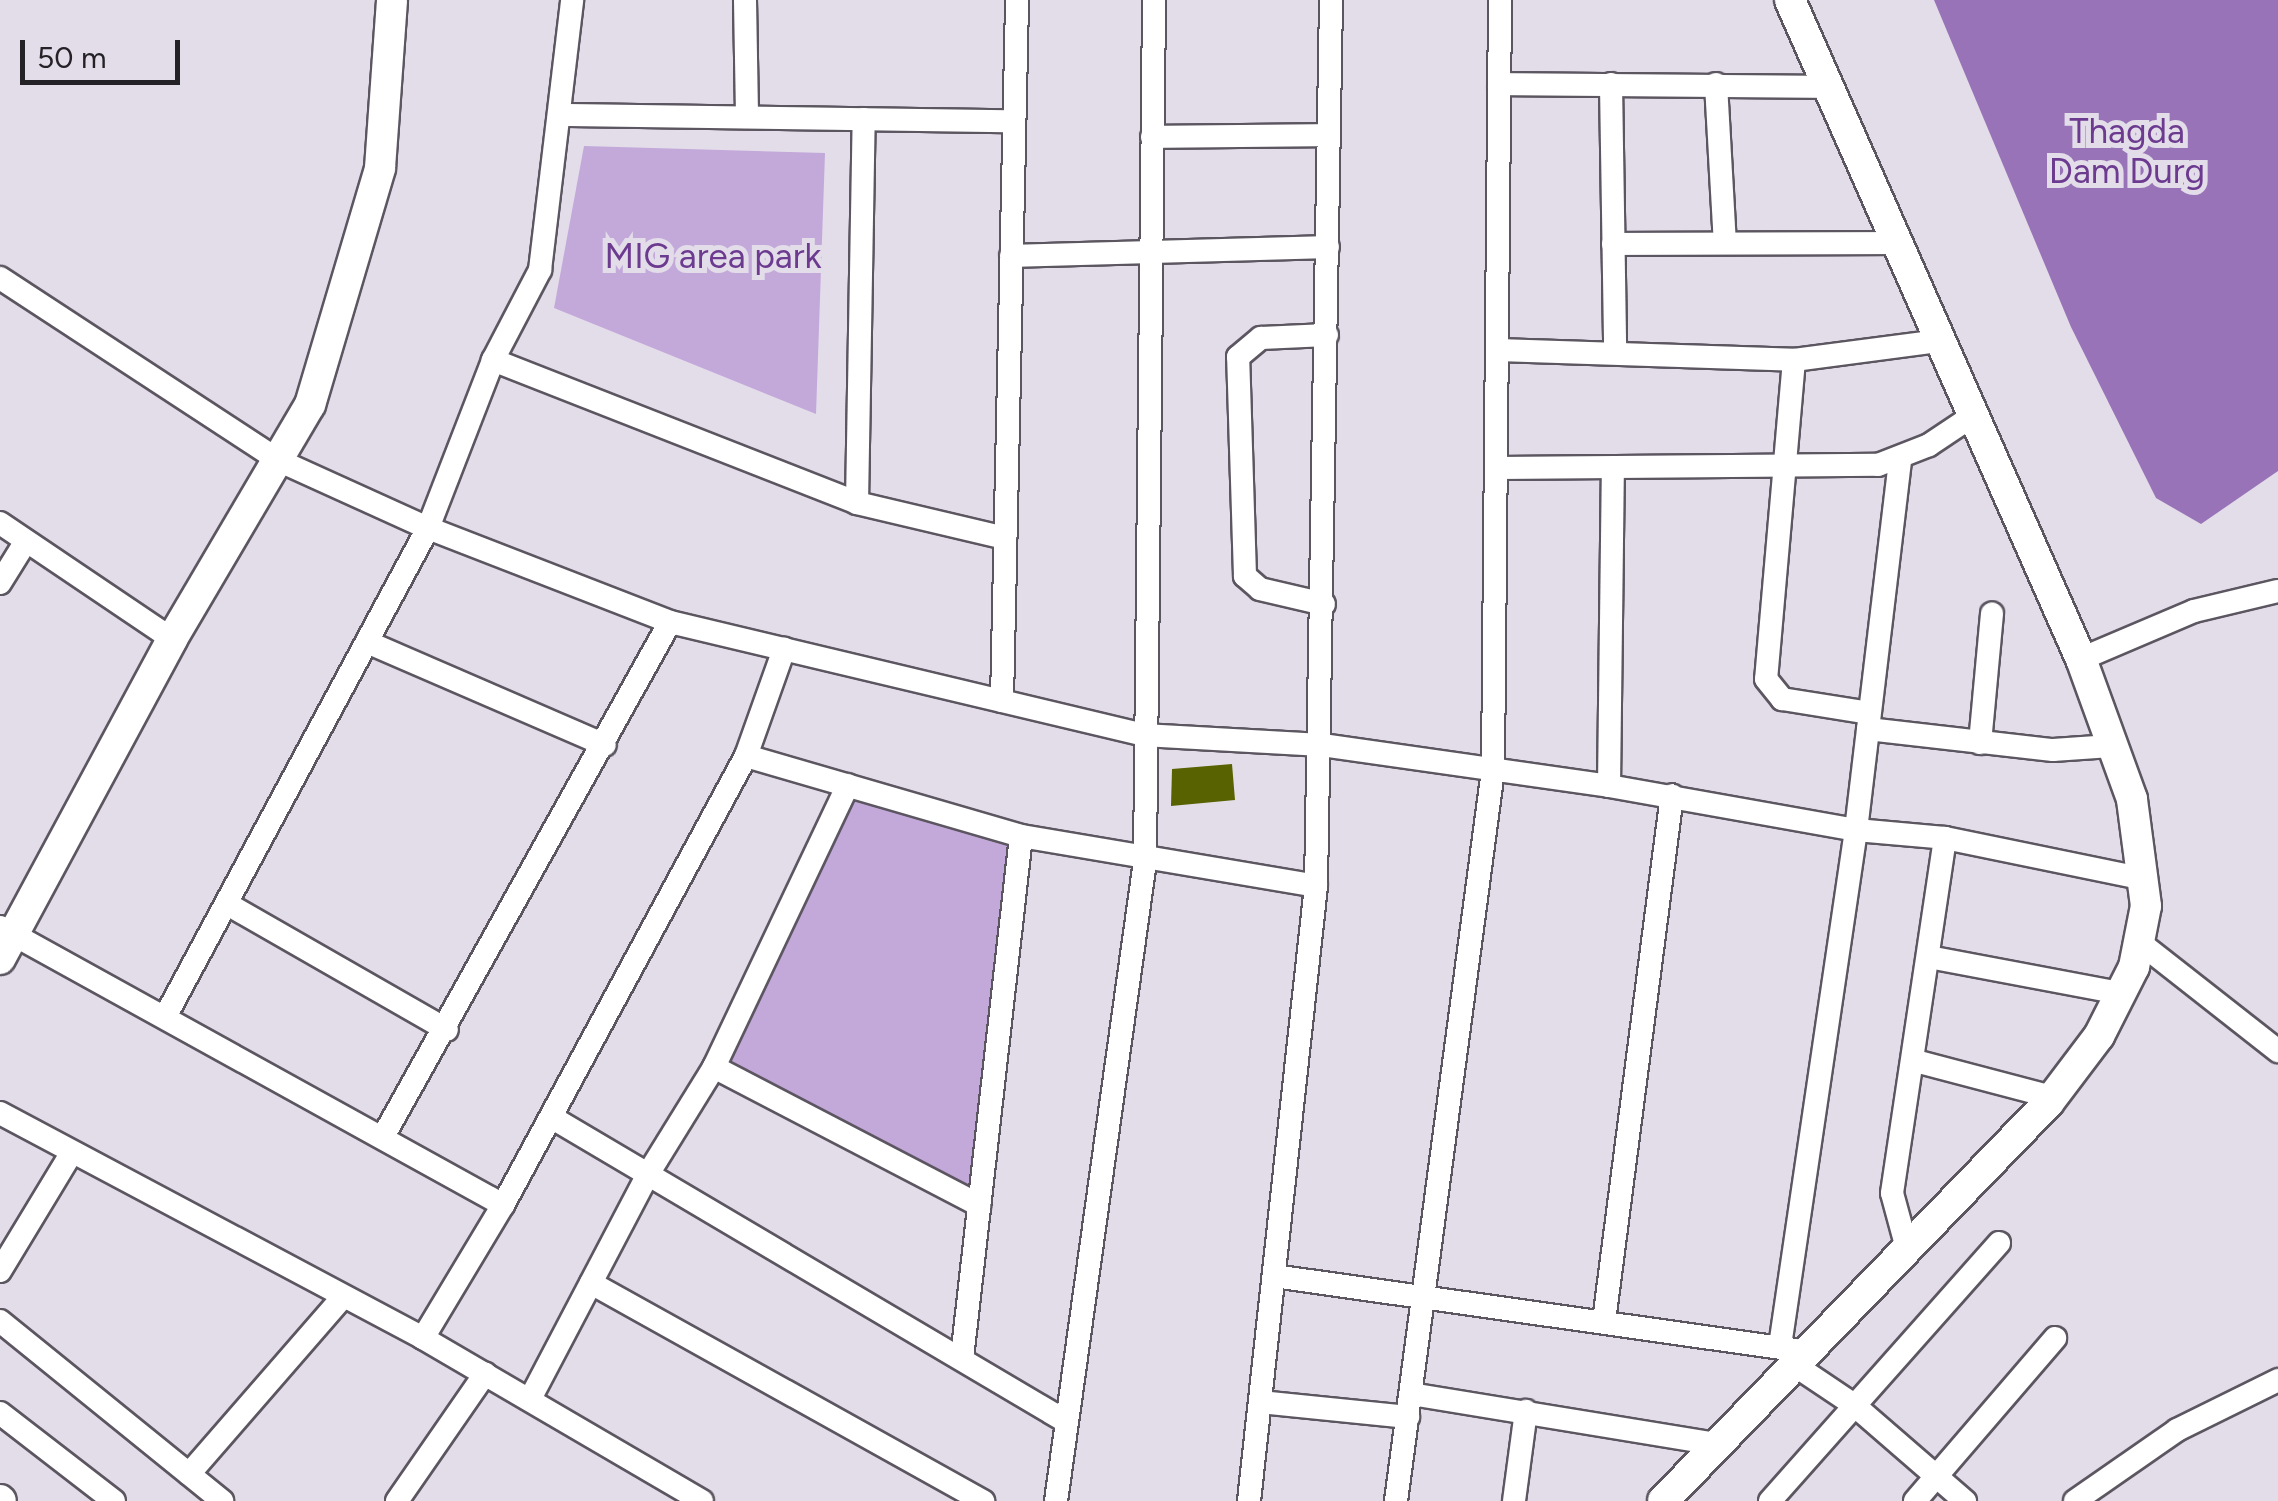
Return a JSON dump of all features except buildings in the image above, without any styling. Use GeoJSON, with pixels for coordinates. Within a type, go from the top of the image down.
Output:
{"type":"FeatureCollection","features":[{"type":"Feature","properties":{"kind":"street"},"geometry":{"type":"LineString","coordinates":[[392,0],[380,168],[310,405],[172,639],[4,940],[165,1017],[503,1204]]}},
{"type":"Feature","properties":{"kind":"street"},"geometry":{"type":"LineString","coordinates":[[165,1017],[229,906],[428,528],[493,360],[540,270],[562,115],[572,0]]}},
{"type":"Feature","properties":{"kind":"street"},"geometry":{"type":"LineString","coordinates":[[745,0],[747,118]]}},
{"type":"Feature","properties":{"kind":"street"},"geometry":{"type":"LineString","coordinates":[[1002,700],[1016,0]]}},
{"type":"Feature","properties":{"kind":"street"},"geometry":{"type":"LineString","coordinates":[[1056,1501],[1145,860],[1142,735],[1154,0]]}},
{"type":"Feature","properties":{"kind":"street"},"geometry":{"type":"LineString","coordinates":[[1249,1501],[1316,886],[1322,745],[1331,0]]}},
{"type":"Feature","properties":{"kind":"street"},"geometry":{"type":"LineString","coordinates":[[1396,1501],[1493,770],[1500,0]]}},
{"type":"Feature","properties":{"kind":"street"},"geometry":{"type":"LineString","coordinates":[[1663,1501],[1793,1354],[1908,1252],[2052,1097],[2098,1036],[2120,993],[2139,942],[2145,880],[2132,799],[2080,660],[1790,0]]}},
{"type":"Feature","properties":{"kind":"street"},"geometry":{"type":"LineString","coordinates":[[1499,84],[1828,87]]}},
{"type":"Feature","properties":{"kind":"street"},"geometry":{"type":"LineString","coordinates":[[1611,84],[1615,352]]}},
{"type":"Feature","properties":{"kind":"street"},"geometry":{"type":"LineString","coordinates":[[1716,84],[1725,242]]}},
{"type":"Feature","properties":{"kind":"street"},"geometry":{"type":"LineString","coordinates":[[562,115],[1014,121]]}},
{"type":"Feature","properties":{"kind":"street"},"geometry":{"type":"LineString","coordinates":[[856,503],[864,119]]}},
{"type":"Feature","properties":{"kind":"street"},"geometry":{"type":"LineString","coordinates":[[1152,137],[1330,136]]}},
{"type":"Feature","properties":{"kind":"street"},"geometry":{"type":"LineString","coordinates":[[1613,244],[1896,243]]}},
{"type":"Feature","properties":{"kind":"street"},"geometry":{"type":"LineString","coordinates":[[1011,256],[1328,248]]}},
{"type":"Feature","properties":{"kind":"street"},"geometry":{"type":"LineString","coordinates":[[0,278],[280,461],[428,528],[670,622],[1142,735],[1322,745],[1672,795],[1856,830],[1944,838],[2145,880]]}},
{"type":"Feature","properties":{"kind":"street"},"geometry":{"type":"LineString","coordinates":[[1324,604],[1260,590],[1245,576],[1238,356],[1261,338],[1327,336]]}},
{"type":"Feature","properties":{"kind":"street"},"geometry":{"type":"LineString","coordinates":[[1498,350],[1794,360],[1938,341]]}},
{"type":"Feature","properties":{"kind":"street"},"geometry":{"type":"LineString","coordinates":[[493,360],[856,503],[1006,538]]}},
{"type":"Feature","properties":{"kind":"street"},"geometry":{"type":"LineString","coordinates":[[1794,360],[1790,467],[1768,688],[1782,699],[1980,743],[2054,750],[2111,746]]}},
{"type":"Feature","properties":{"kind":"street"},"geometry":{"type":"LineString","coordinates":[[1498,468],[1790,467],[1900,460],[1971,416]]}},
{"type":"Feature","properties":{"kind":"street"},"geometry":{"type":"LineString","coordinates":[[1793,1354],[1900,460]]}},
{"type":"Feature","properties":{"kind":"street"},"geometry":{"type":"LineString","coordinates":[[1609,786],[1613,468]]}},
{"type":"Feature","properties":{"kind":"street"},"geometry":{"type":"LineString","coordinates":[[0,523],[172,639]]}},
{"type":"Feature","properties":{"kind":"street"},"geometry":{"type":"LineString","coordinates":[[0,583],[26,541]]}},
{"type":"Feature","properties":{"kind":"street"},"geometry":{"type":"LineString","coordinates":[[2080,660],[2194,611],[2278,590]]}},
{"type":"Feature","properties":{"kind":"street"},"geometry":{"type":"LineString","coordinates":[[1980,743],[1992,614]]}},
{"type":"Feature","properties":{"kind":"street"},"geometry":{"type":"LineString","coordinates":[[384,1135],[447,1030],[670,622]]}},
{"type":"Feature","properties":{"kind":"street"},"geometry":{"type":"LineString","coordinates":[[367,642],[605,744]]}},
{"type":"Feature","properties":{"kind":"street"},"geometry":{"type":"LineString","coordinates":[[423,1338],[503,1204],[746,756],[784,649]]}},
{"type":"Feature","properties":{"kind":"street"},"geometry":{"type":"LineString","coordinates":[[746,756],[1021,836],[1316,886]]}},
{"type":"Feature","properties":{"kind":"street"},"geometry":{"type":"LineString","coordinates":[[530,1399],[648,1174],[714,1066],[848,786]]}},
{"type":"Feature","properties":{"kind":"street"},"geometry":{"type":"LineString","coordinates":[[1604,1321],[1672,795]]}},
{"type":"Feature","properties":{"kind":"street"},"geometry":{"type":"LineString","coordinates":[[962,1358],[1021,836]]}},
{"type":"Feature","properties":{"kind":"street"},"geometry":{"type":"LineString","coordinates":[[1908,1252],[1892,1192],[1915,1061],[1944,838]]}},
{"type":"Feature","properties":{"kind":"street"},"geometry":{"type":"LineString","coordinates":[[229,906],[447,1030]]}},
{"type":"Feature","properties":{"kind":"street"},"geometry":{"type":"LineString","coordinates":[[2139,942],[2278,1052]]}},
{"type":"Feature","properties":{"kind":"street"},"geometry":{"type":"LineString","coordinates":[[1929,957],[2120,993]]}},
{"type":"Feature","properties":{"kind":"street"},"geometry":{"type":"LineString","coordinates":[[1915,1061],[2052,1097]]}},
{"type":"Feature","properties":{"kind":"street"},"geometry":{"type":"LineString","coordinates":[[714,1066],[979,1205]]}},
{"type":"Feature","properties":{"kind":"street"},"geometry":{"type":"LineString","coordinates":[[0,1112],[423,1338],[702,1501]]}},
{"type":"Feature","properties":{"kind":"street"},"geometry":{"type":"LineString","coordinates":[[551,1116],[1067,1422]]}},
{"type":"Feature","properties":{"kind":"street"},"geometry":{"type":"LineString","coordinates":[[0,1271],[72,1152]]}},
{"type":"Feature","properties":{"kind":"street"},"geometry":{"type":"LineString","coordinates":[[1770,1501],[2000,1243]]}},
{"type":"Feature","properties":{"kind":"street"},"geometry":{"type":"LineString","coordinates":[[1274,1276],[1604,1321],[1793,1354],[1965,1501]]}},
{"type":"Feature","properties":{"kind":"street"},"geometry":{"type":"LineString","coordinates":[[591,1283],[983,1501]]}},
{"type":"Feature","properties":{"kind":"street"},"geometry":{"type":"LineString","coordinates":[[189,1474],[343,1297]]}},
{"type":"Feature","properties":{"kind":"street"},"geometry":{"type":"LineString","coordinates":[[0,1321],[222,1501]]}},
{"type":"Feature","properties":{"kind":"street"},"geometry":{"type":"LineString","coordinates":[[1914,1501],[2056,1338]]}},
{"type":"Feature","properties":{"kind":"street"},"geometry":{"type":"LineString","coordinates":[[397,1501],[485,1374]]}},
{"type":"Feature","properties":{"kind":"street"},"geometry":{"type":"LineString","coordinates":[[2075,1501],[2177,1430],[2278,1380]]}},
{"type":"Feature","properties":{"kind":"street"},"geometry":{"type":"LineString","coordinates":[[1260,1402],[1526,1412],[1717,1444]]}},
{"type":"Feature","properties":{"kind":"street"},"geometry":{"type":"LineString","coordinates":[[0,1412],[114,1501]]}},
{"type":"Feature","properties":{"kind":"street"},"geometry":{"type":"LineString","coordinates":[[1514,1501],[1526,1412]]}},
{"type":"Feature","properties":{"kind":"green space","name":"MIG area park"},"geometry":{"type":"Polygon","coordinates":[[[584,146],[825,153],[816,414],[554,308],[584,146]]]}},
{"type":"Feature","properties":{"kind":"green space"},"geometry":{"type":"Polygon","coordinates":[[[848,785],[1021,836],[979,1205],[714,1067],[848,785]]]}},
{"type":"Feature","properties":{"kind":"shaded area","name":"Thagda Dam Durg"},"geometry":{"type":"Polygon","coordinates":[[[1934,0],[2278,0],[2278,471],[2201,524],[2156,498],[2071,327],[1934,0]]]}}]}
